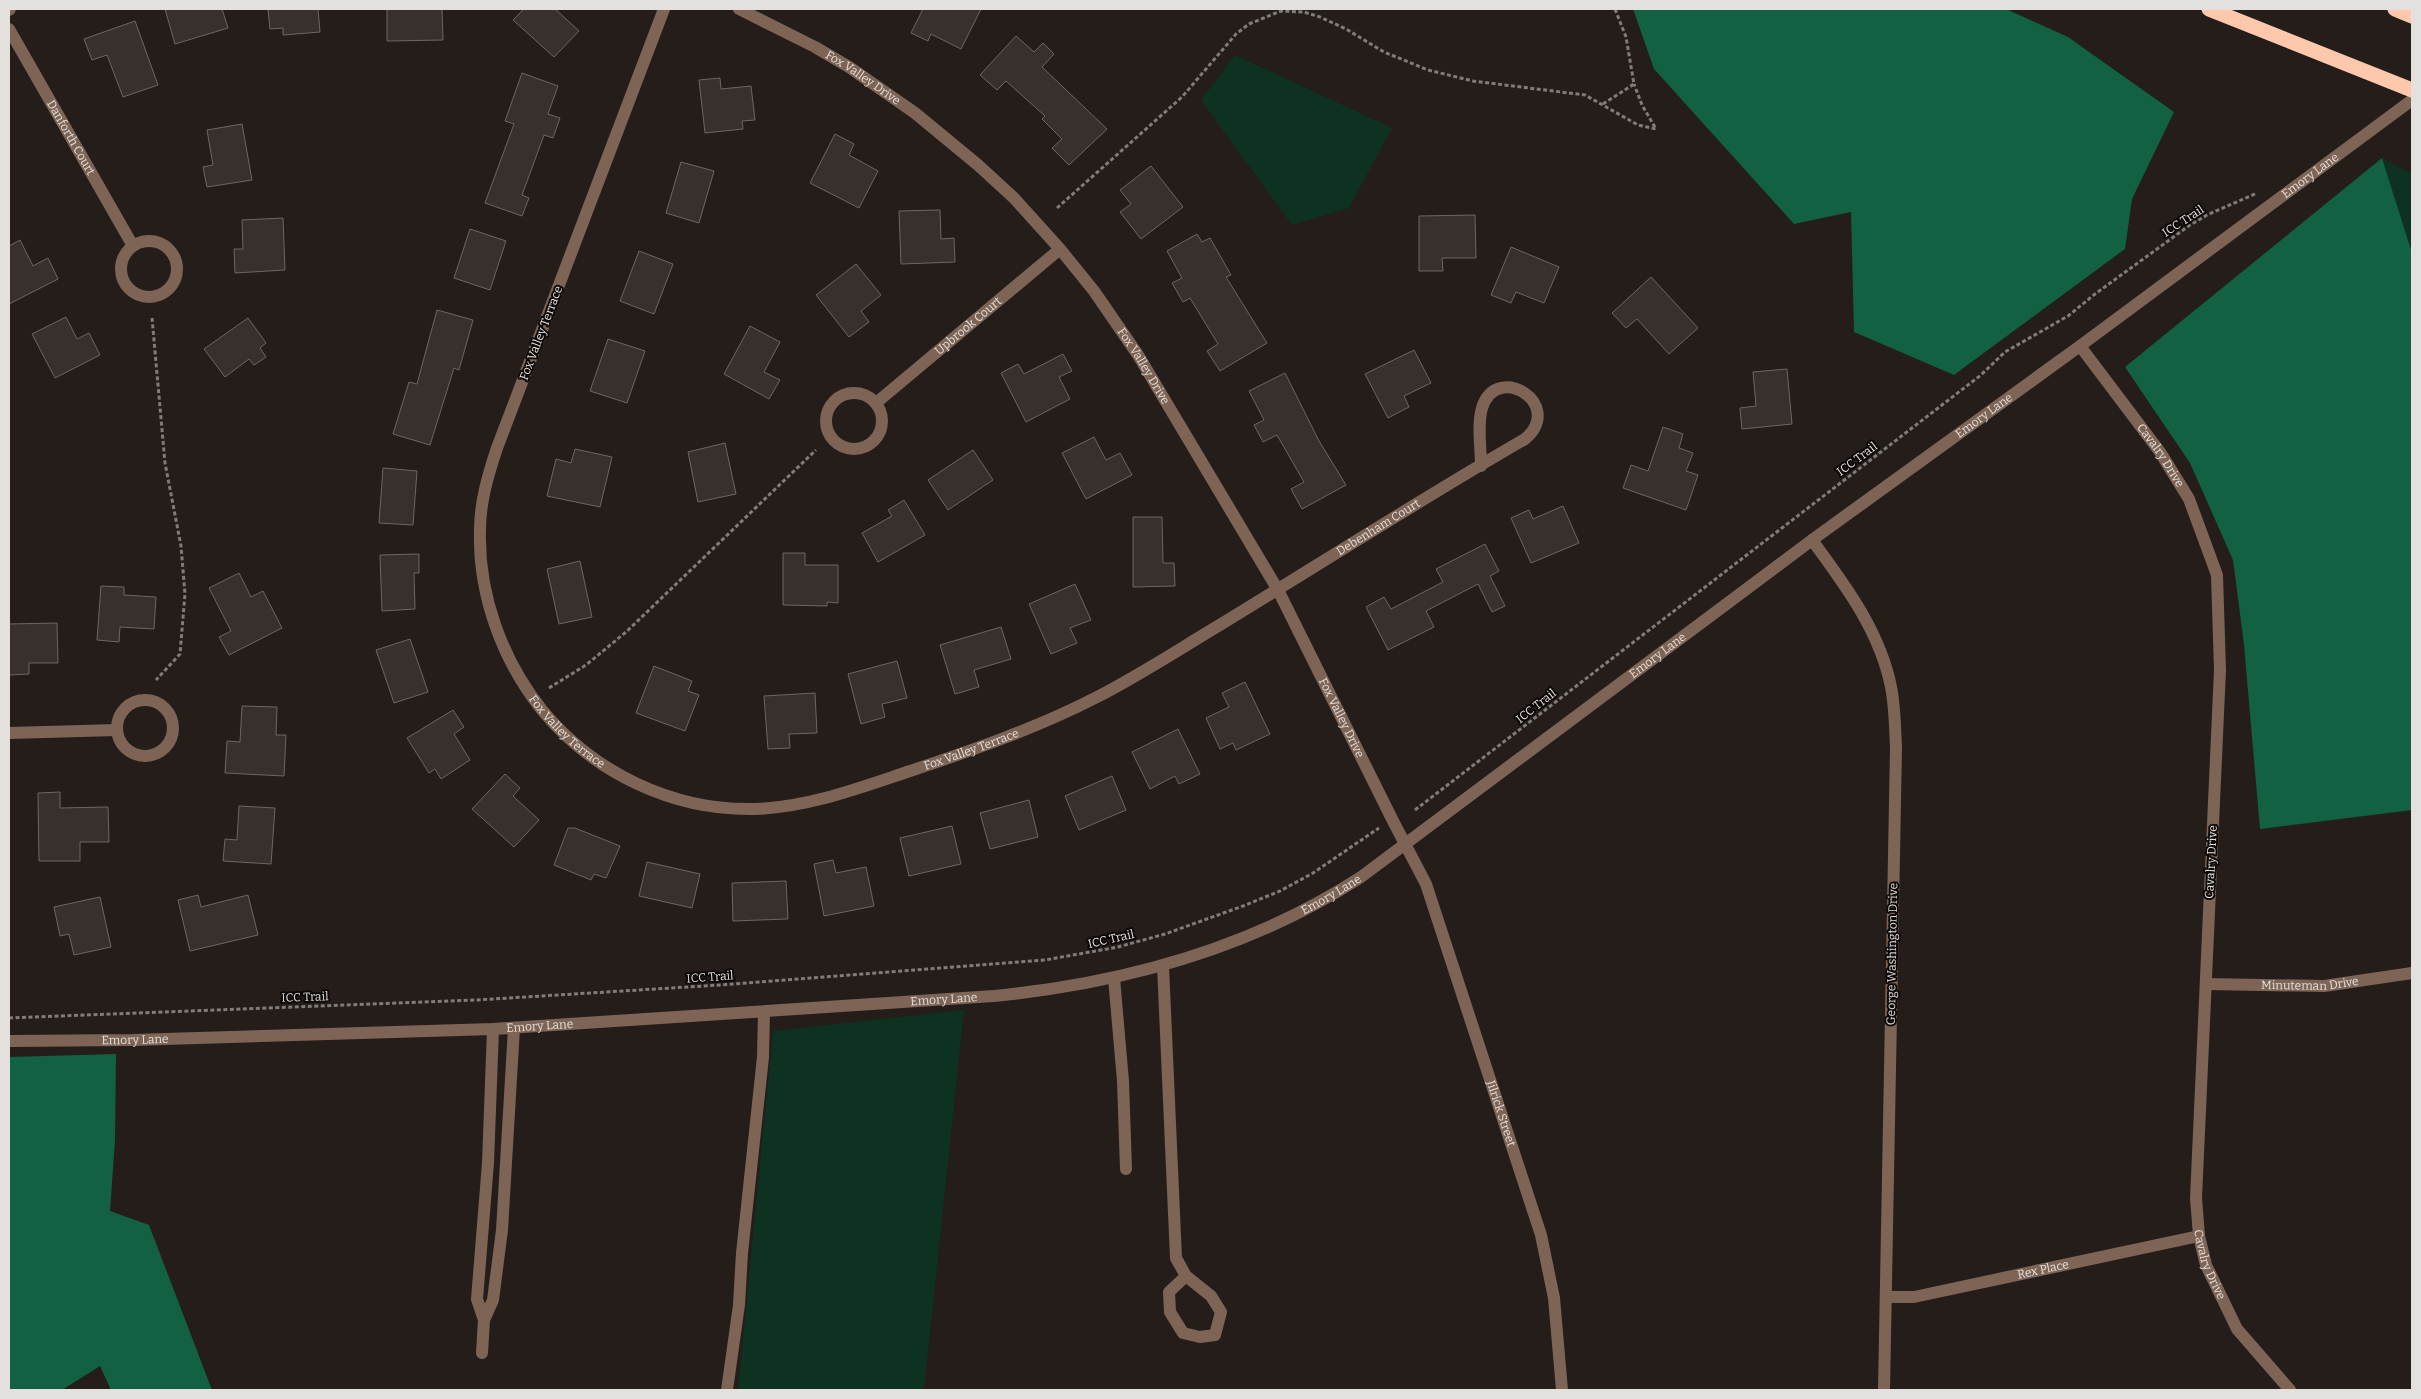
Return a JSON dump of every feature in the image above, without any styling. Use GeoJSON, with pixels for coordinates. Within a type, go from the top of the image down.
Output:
{"type":"FeatureCollection","features":[{"type":"Feature","properties":{"kind":"highway"},"geometry":{"type":"LineString","coordinates":[[2209,9],[2412,90]]}},
{"type":"Feature","properties":{"kind":"highway"},"geometry":{"type":"LineString","coordinates":[[2395,9],[2412,16]]}},
{"type":"Feature","properties":{"kind":"street","name":"Fox Valley Terrace"},"geometry":{"type":"LineString","coordinates":[[664,9],[500,439],[482,502],[480,530],[484,586],[502,645],[517,675],[556,726],[579,748],[608,769],[635,783],[664,795],[694,803],[744,808],[782,808],[810,802],[969,751],[1053,718],[1137,674],[1278,590]]}},
{"type":"Feature","properties":{"kind":"street","name":"Fox Valley Drive"},"geometry":{"type":"LineString","coordinates":[[738,9],[823,52],[915,113],[978,165],[1014,198],[1060,249],[1094,292],[1138,355],[1278,590],[1406,845]]}},
{"type":"Feature","properties":{"kind":"street","name":"Danforth Court"},"geometry":{"type":"LineString","coordinates":[[9,28],[133,246]]}},
{"type":"Feature","properties":{"kind":"street","name":"Emory Lane"},"geometry":{"type":"LineString","coordinates":[[9,1040],[132,1040],[493,1029],[994,996],[1058,989],[1114,978],[1163,966],[1226,946],[1311,908],[1362,877],[1812,540],[2080,346],[2412,100]]}},
{"type":"Feature","properties":{"kind":"street"},"geometry":{"type":"LineString","coordinates":[[152,241],[168,249],[174,257],[176,276],[166,291],[149,297],[140,296],[126,285],[120,268],[126,252],[133,246],[142,242],[152,241]]}},
{"type":"Feature","properties":{"kind":"street","name":"Upbrook Court"},"geometry":{"type":"LineString","coordinates":[[876,403],[1060,249]]}},
{"type":"Feature","properties":{"kind":"street","name":"Cavalry Drive"},"geometry":{"type":"LineString","coordinates":[[2080,346],[2160,452],[2184,492],[2217,575],[2220,670],[2196,1198],[2199,1236],[2206,1265],[2237,1329],[2290,1390]]}},
{"type":"Feature","properties":{"kind":"street","name":"Debenham Court"},"geometry":{"type":"LineString","coordinates":[[1278,590],[1525,439],[1534,430],[1538,416],[1532,399],[1524,391],[1514,388],[1503,388],[1490,394],[1485,400],[1481,418],[1480,466]]}},
{"type":"Feature","properties":{"kind":"street"},"geometry":{"type":"LineString","coordinates":[[862,393],[876,403],[882,419],[881,428],[872,443],[856,450],[848,449],[831,438],[825,422],[830,405],[836,398],[844,394],[862,393]]}},
{"type":"Feature","properties":{"kind":"street","name":"George Washington Drive"},"geometry":{"type":"LineString","coordinates":[[1812,540],[1852,596],[1878,643],[1891,687],[1894,716],[1896,748],[1884,1390]]}},
{"type":"Feature","properties":{"kind":"street"},"geometry":{"type":"LineString","coordinates":[[145,700],[162,706],[172,720],[173,729],[166,746],[150,756],[140,756],[124,747],[117,730],[118,721],[128,706],[145,700]]}},
{"type":"Feature","properties":{"kind":"street"},"geometry":{"type":"LineString","coordinates":[[9,733],[117,730]]}},
{"type":"Feature","properties":{"kind":"street","name":"Jilrick Street"},"geometry":{"type":"LineString","coordinates":[[1406,845],[1426,884],[1437,911],[1541,1235],[1554,1298],[1562,1390]]}},
{"type":"Feature","properties":{"kind":"street"},"geometry":{"type":"LineString","coordinates":[[1163,966],[1176,1258],[1186,1276],[1211,1296],[1221,1312],[1215,1335],[1200,1337],[1183,1333],[1170,1312],[1169,1292],[1186,1276]]}},
{"type":"Feature","properties":{"kind":"street","name":"Minuteman Drive"},"geometry":{"type":"LineString","coordinates":[[2206,984],[2324,986],[2412,973]]}},
{"type":"Feature","properties":{"kind":"street"},"geometry":{"type":"LineString","coordinates":[[1114,978],[1123,1081],[1126,1169]]}},
{"type":"Feature","properties":{"kind":"street"},"geometry":{"type":"LineString","coordinates":[[727,1390],[739,1304],[742,1253],[763,1057],[764,1012]]}},
{"type":"Feature","properties":{"kind":"street"},"geometry":{"type":"LineString","coordinates":[[482,1353],[484,1320],[493,1300],[502,1230],[514,1028]]}},
{"type":"Feature","properties":{"kind":"street"},"geometry":{"type":"LineString","coordinates":[[484,1320],[477,1299],[488,1163],[493,1029]]}},
{"type":"Feature","properties":{"kind":"street","name":"Rex Place"},"geometry":{"type":"LineString","coordinates":[[1886,1297],[1914,1297],[2199,1236]]}},
{"type":"Feature","properties":{"kind":"path"},"geometry":{"type":"LineString","coordinates":[[1057,208],[1182,97],[1236,34],[1249,24],[1281,11],[1304,12],[1320,17],[1346,29],[1384,52],[1450,76],[1585,95],[1638,125],[1656,129],[1642,105],[1634,84],[1626,37],[1615,9]]}},
{"type":"Feature","properties":{"kind":"path"},"geometry":{"type":"LineString","coordinates":[[1603,104],[1634,84]]}},
{"type":"Feature","properties":{"kind":"path","name":"ICC Trail"},"geometry":{"type":"LineString","coordinates":[[1415,810],[1981,376],[2005,352],[2068,316],[2095,294],[2199,220],[2249,198],[2262,190]]}},
{"type":"Feature","properties":{"kind":"path"},"geometry":{"type":"LineString","coordinates":[[152,318],[165,463],[181,546],[185,594],[180,654],[156,680]]}},
{"type":"Feature","properties":{"kind":"path"},"geometry":{"type":"LineString","coordinates":[[549,688],[586,666],[626,632],[816,450]]}},
{"type":"Feature","properties":{"kind":"path","name":"ICC Trail"},"geometry":{"type":"LineString","coordinates":[[9,1018],[476,1000],[720,986],[1045,960],[1118,947],[1156,937],[1243,906],[1280,891],[1313,873],[1382,826]]}},
{"type":"Feature","properties":{"kind":"green space"},"geometry":{"type":"Polygon","coordinates":[[[1633,9],[2006,9],[2068,37],[2174,112],[2132,199],[2125,249],[1954,375],[1854,332],[1851,212],[1794,224],[1654,69],[1633,9]]]}},
{"type":"Feature","properties":{"kind":"green space"},"geometry":{"type":"Polygon","coordinates":[[[1235,55],[1392,128],[1349,208],[1292,225],[1201,100],[1235,55]]]}},
{"type":"Feature","properties":{"kind":"green space"},"geometry":{"type":"Polygon","coordinates":[[[2382,158],[2412,174],[2412,253],[2382,158]]]}},
{"type":"Feature","properties":{"kind":"green space"},"geometry":{"type":"Polygon","coordinates":[[[2382,158],[2412,253],[2412,810],[2260,829],[2244,645],[2233,560],[2190,463],[2125,367],[2382,158]]]}},
{"type":"Feature","properties":{"kind":"green space"},"geometry":{"type":"Polygon","coordinates":[[[964,1010],[924,1390],[738,1390],[773,1031],[964,1010]]]}},
{"type":"Feature","properties":{"kind":"green space"},"geometry":{"type":"Polygon","coordinates":[[[116,1054],[115,1140],[110,1211],[149,1225],[212,1390],[111,1390],[100,1366],[62,1390],[9,1390],[9,1057],[116,1054]]]}},
{"type":"Feature","properties":{"kind":"building"},"geometry":{"type":"Polygon","coordinates":[[[165,9],[222,9],[228,28],[175,44],[165,9]]]}},
{"type":"Feature","properties":{"kind":"building"},"geometry":{"type":"Polygon","coordinates":[[[268,9],[318,9],[320,32],[283,35],[283,28],[270,29],[268,9]]]}},
{"type":"Feature","properties":{"kind":"building"},"geometry":{"type":"Polygon","coordinates":[[[387,9],[442,9],[443,40],[387,41],[387,9]]]}},
{"type":"Feature","properties":{"kind":"building"},"geometry":{"type":"Polygon","coordinates":[[[524,9],[555,9],[579,31],[554,57],[513,20],[524,9]]]}},
{"type":"Feature","properties":{"kind":"building"},"geometry":{"type":"Polygon","coordinates":[[[923,9],[981,9],[961,49],[931,34],[928,41],[911,33],[923,9]]]}},
{"type":"Feature","properties":{"kind":"building"},"geometry":{"type":"Polygon","coordinates":[[[135,21],[158,85],[123,97],[107,55],[92,60],[84,39],[135,21]]]}},
{"type":"Feature","properties":{"kind":"building"},"geometry":{"type":"Polygon","coordinates":[[[1016,36],[1034,52],[1043,43],[1054,54],[1042,67],[1107,129],[1069,165],[1052,148],[1062,139],[1042,119],[1045,116],[1006,81],[997,90],[980,75],[1016,36]]]}},
{"type":"Feature","properties":{"kind":"building"},"geometry":{"type":"Polygon","coordinates":[[[522,73],[558,86],[548,114],[560,118],[553,138],[544,135],[522,195],[529,198],[522,216],[485,203],[514,124],[505,121],[522,73]]]}},
{"type":"Feature","properties":{"kind":"building"},"geometry":{"type":"Polygon","coordinates":[[[720,78],[721,89],[751,86],[755,120],[742,121],[743,129],[705,133],[699,80],[720,78]]]}},
{"type":"Feature","properties":{"kind":"building"},"geometry":{"type":"Polygon","coordinates":[[[242,124],[252,180],[207,187],[203,167],[213,165],[207,130],[242,124]]]}},
{"type":"Feature","properties":{"kind":"building"},"geometry":{"type":"Polygon","coordinates":[[[835,134],[854,144],[849,155],[878,171],[859,208],[810,183],[835,134]]]}},
{"type":"Feature","properties":{"kind":"building"},"geometry":{"type":"Polygon","coordinates":[[[681,162],[714,171],[699,223],[666,213],[681,162]]]}},
{"type":"Feature","properties":{"kind":"building"},"geometry":{"type":"Polygon","coordinates":[[[1151,166],[1183,207],[1141,239],[1120,212],[1131,204],[1120,190],[1151,166]]]}},
{"type":"Feature","properties":{"kind":"building"},"geometry":{"type":"Polygon","coordinates":[[[940,210],[941,239],[954,238],[955,262],[901,264],[899,211],[940,210]]]}},
{"type":"Feature","properties":{"kind":"building"},"geometry":{"type":"Polygon","coordinates":[[[1475,215],[1476,258],[1442,258],[1443,271],[1419,271],[1419,216],[1475,215]]]}},
{"type":"Feature","properties":{"kind":"building"},"geometry":{"type":"Polygon","coordinates":[[[283,218],[285,270],[235,273],[234,249],[243,249],[242,220],[283,218]]]}},
{"type":"Feature","properties":{"kind":"building"},"geometry":{"type":"Polygon","coordinates":[[[470,229],[506,241],[490,290],[454,278],[470,229]]]}},
{"type":"Feature","properties":{"kind":"building"},"geometry":{"type":"Polygon","coordinates":[[[1197,234],[1202,242],[1210,238],[1231,275],[1226,277],[1267,343],[1220,371],[1207,351],[1218,344],[1190,298],[1183,302],[1172,283],[1182,278],[1167,251],[1197,234]]]}},
{"type":"Feature","properties":{"kind":"building"},"geometry":{"type":"Polygon","coordinates":[[[20,240],[33,266],[48,258],[58,279],[9,304],[9,246],[20,240]]]}},
{"type":"Feature","properties":{"kind":"building"},"geometry":{"type":"Polygon","coordinates":[[[1511,247],[1559,267],[1544,303],[1516,292],[1511,303],[1491,295],[1511,247]]]}},
{"type":"Feature","properties":{"kind":"building"},"geometry":{"type":"Polygon","coordinates":[[[639,251],[673,264],[654,314],[620,301],[639,251]]]}},
{"type":"Feature","properties":{"kind":"building"},"geometry":{"type":"Polygon","coordinates":[[[856,264],[881,295],[861,311],[869,322],[849,337],[816,295],[856,264]]]}},
{"type":"Feature","properties":{"kind":"building"},"geometry":{"type":"Polygon","coordinates":[[[1651,277],[1698,328],[1669,354],[1637,319],[1626,328],[1612,313],[1651,277]]]}},
{"type":"Feature","properties":{"kind":"building"},"geometry":{"type":"Polygon","coordinates":[[[437,310],[473,320],[459,370],[454,368],[430,445],[393,434],[409,382],[417,384],[437,310]]]}},
{"type":"Feature","properties":{"kind":"building"},"geometry":{"type":"Polygon","coordinates":[[[66,317],[77,339],[89,333],[100,355],[55,378],[32,334],[66,317]]]}},
{"type":"Feature","properties":{"kind":"building"},"geometry":{"type":"Polygon","coordinates":[[[248,318],[266,343],[260,348],[266,357],[254,365],[249,359],[225,377],[204,349],[248,318]]]}},
{"type":"Feature","properties":{"kind":"building"},"geometry":{"type":"Polygon","coordinates":[[[750,326],[780,342],[764,372],[780,380],[769,399],[724,374],[750,326]]]}},
{"type":"Feature","properties":{"kind":"building"},"geometry":{"type":"Polygon","coordinates":[[[608,339],[645,351],[627,403],[590,391],[608,339]]]}},
{"type":"Feature","properties":{"kind":"building"},"geometry":{"type":"Polygon","coordinates":[[[1414,350],[1431,383],[1404,396],[1409,407],[1388,418],[1365,374],[1414,350]]]}},
{"type":"Feature","properties":{"kind":"building"},"geometry":{"type":"Polygon","coordinates":[[[1063,354],[1072,371],[1059,377],[1070,399],[1026,422],[1001,373],[1018,364],[1024,374],[1063,354]]]}},
{"type":"Feature","properties":{"kind":"building"},"geometry":{"type":"Polygon","coordinates":[[[1787,369],[1792,424],[1742,429],[1740,408],[1756,406],[1753,372],[1787,369]]]}},
{"type":"Feature","properties":{"kind":"building"},"geometry":{"type":"Polygon","coordinates":[[[1285,373],[1319,441],[1346,485],[1302,509],[1291,489],[1304,482],[1277,435],[1263,442],[1254,425],[1264,420],[1249,391],[1285,373]]]}},
{"type":"Feature","properties":{"kind":"building"},"geometry":{"type":"Polygon","coordinates":[[[1663,427],[1683,434],[1679,448],[1693,453],[1686,471],[1698,475],[1686,510],[1623,488],[1631,465],[1648,471],[1663,427]]]}},
{"type":"Feature","properties":{"kind":"building"},"geometry":{"type":"Polygon","coordinates":[[[1094,437],[1106,460],[1120,453],[1132,475],[1086,499],[1062,453],[1094,437]]]}},
{"type":"Feature","properties":{"kind":"building"},"geometry":{"type":"Polygon","coordinates":[[[725,443],[736,494],[698,502],[688,452],[725,443]]]}},
{"type":"Feature","properties":{"kind":"building"},"geometry":{"type":"Polygon","coordinates":[[[575,449],[612,457],[600,507],[547,496],[556,459],[571,463],[575,449]]]}},
{"type":"Feature","properties":{"kind":"building"},"geometry":{"type":"Polygon","coordinates":[[[973,450],[993,480],[948,510],[928,480],[973,450]]]}},
{"type":"Feature","properties":{"kind":"building"},"geometry":{"type":"Polygon","coordinates":[[[383,468],[417,471],[413,525],[379,523],[383,468]]]}},
{"type":"Feature","properties":{"kind":"building"},"geometry":{"type":"Polygon","coordinates":[[[904,500],[925,535],[878,562],[862,533],[892,516],[888,510],[904,500]]]}},
{"type":"Feature","properties":{"kind":"building"},"geometry":{"type":"Polygon","coordinates":[[[1563,506],[1579,543],[1531,563],[1511,518],[1529,510],[1533,519],[1563,506]]]}},
{"type":"Feature","properties":{"kind":"building"},"geometry":{"type":"Polygon","coordinates":[[[1133,517],[1162,517],[1163,563],[1174,563],[1175,586],[1133,587],[1133,517]]]}},
{"type":"Feature","properties":{"kind":"building"},"geometry":{"type":"Polygon","coordinates":[[[1485,544],[1499,571],[1490,576],[1505,606],[1492,612],[1478,584],[1426,611],[1434,627],[1388,650],[1366,607],[1384,597],[1391,609],[1443,582],[1436,569],[1485,544]]]}},
{"type":"Feature","properties":{"kind":"building"},"geometry":{"type":"Polygon","coordinates":[[[783,553],[805,553],[805,565],[838,565],[838,603],[827,602],[827,606],[783,605],[783,553]]]}},
{"type":"Feature","properties":{"kind":"building"},"geometry":{"type":"Polygon","coordinates":[[[419,554],[419,573],[414,573],[415,609],[382,611],[380,555],[419,554]]]}},
{"type":"Feature","properties":{"kind":"building"},"geometry":{"type":"Polygon","coordinates":[[[580,561],[592,617],[559,624],[547,569],[580,561]]]}},
{"type":"Feature","properties":{"kind":"building"},"geometry":{"type":"Polygon","coordinates":[[[239,573],[251,597],[263,591],[282,628],[229,655],[219,637],[231,631],[209,588],[239,573]]]}},
{"type":"Feature","properties":{"kind":"building"},"geometry":{"type":"Polygon","coordinates":[[[1075,584],[1091,620],[1070,628],[1077,643],[1051,654],[1029,604],[1075,584]]]}},
{"type":"Feature","properties":{"kind":"building"},"geometry":{"type":"Polygon","coordinates":[[[101,586],[124,587],[124,595],[156,597],[154,629],[120,627],[119,642],[97,640],[101,586]]]}},
{"type":"Feature","properties":{"kind":"building"},"geometry":{"type":"Polygon","coordinates":[[[57,623],[58,663],[29,663],[29,674],[9,675],[9,624],[57,623]]]}},
{"type":"Feature","properties":{"kind":"building"},"geometry":{"type":"Polygon","coordinates":[[[1001,627],[1011,659],[974,670],[979,687],[955,694],[940,645],[1001,627]]]}},
{"type":"Feature","properties":{"kind":"building"},"geometry":{"type":"Polygon","coordinates":[[[410,639],[428,692],[394,703],[376,650],[410,639]]]}},
{"type":"Feature","properties":{"kind":"building"},"geometry":{"type":"Polygon","coordinates":[[[897,661],[907,698],[882,704],[885,717],[861,724],[848,674],[897,661]]]}},
{"type":"Feature","properties":{"kind":"building"},"geometry":{"type":"Polygon","coordinates":[[[654,666],[692,681],[688,691],[699,695],[685,731],[636,713],[654,666]]]}},
{"type":"Feature","properties":{"kind":"building"},"geometry":{"type":"Polygon","coordinates":[[[1245,682],[1270,734],[1236,750],[1233,743],[1220,749],[1206,718],[1229,707],[1222,693],[1245,682]]]}},
{"type":"Feature","properties":{"kind":"building"},"geometry":{"type":"Polygon","coordinates":[[[815,693],[817,733],[789,734],[790,748],[768,749],[764,696],[815,693]]]}},
{"type":"Feature","properties":{"kind":"building"},"geometry":{"type":"Polygon","coordinates":[[[242,706],[277,707],[276,735],[286,735],[284,776],[225,773],[227,741],[240,742],[242,706]]]}},
{"type":"Feature","properties":{"kind":"building"},"geometry":{"type":"Polygon","coordinates":[[[453,710],[464,727],[454,734],[470,760],[441,779],[435,769],[429,773],[407,738],[453,710]]]}},
{"type":"Feature","properties":{"kind":"building"},"geometry":{"type":"Polygon","coordinates":[[[1178,729],[1200,774],[1179,784],[1175,776],[1150,789],[1132,752],[1178,729]]]}},
{"type":"Feature","properties":{"kind":"building"},"geometry":{"type":"Polygon","coordinates":[[[505,774],[520,788],[513,796],[539,820],[514,847],[472,809],[505,774]]]}},
{"type":"Feature","properties":{"kind":"building"},"geometry":{"type":"Polygon","coordinates":[[[1112,776],[1126,810],[1079,830],[1065,796],[1112,776]]]}},
{"type":"Feature","properties":{"kind":"building"},"geometry":{"type":"Polygon","coordinates":[[[60,792],[60,808],[108,807],[109,842],[80,842],[80,861],[39,861],[38,793],[60,792]]]}},
{"type":"Feature","properties":{"kind":"building"},"geometry":{"type":"Polygon","coordinates":[[[1029,800],[1038,837],[990,849],[980,813],[1029,800]]]}},
{"type":"Feature","properties":{"kind":"building"},"geometry":{"type":"Polygon","coordinates":[[[239,806],[275,808],[271,864],[223,861],[225,839],[237,840],[239,806]]]}},
{"type":"Feature","properties":{"kind":"building"},"geometry":{"type":"Polygon","coordinates":[[[952,826],[961,864],[909,876],[900,838],[952,826]]]}},
{"type":"Feature","properties":{"kind":"building"},"geometry":{"type":"Polygon","coordinates":[[[568,828],[575,828],[620,846],[606,878],[594,874],[591,880],[554,865],[568,828]]]}},
{"type":"Feature","properties":{"kind":"building"},"geometry":{"type":"Polygon","coordinates":[[[833,860],[836,873],[866,867],[874,906],[824,916],[814,864],[833,860]]]}},
{"type":"Feature","properties":{"kind":"building"},"geometry":{"type":"Polygon","coordinates":[[[647,862],[700,874],[692,908],[639,896],[647,862]]]}},
{"type":"Feature","properties":{"kind":"building"},"geometry":{"type":"Polygon","coordinates":[[[786,881],[788,919],[733,921],[732,883],[786,881]]]}},
{"type":"Feature","properties":{"kind":"building"},"geometry":{"type":"Polygon","coordinates":[[[198,895],[201,907],[248,895],[258,935],[190,951],[178,900],[198,895]]]}},
{"type":"Feature","properties":{"kind":"building"},"geometry":{"type":"Polygon","coordinates":[[[100,897],[111,947],[74,955],[69,934],[60,936],[54,907],[100,897]]]}}]}
